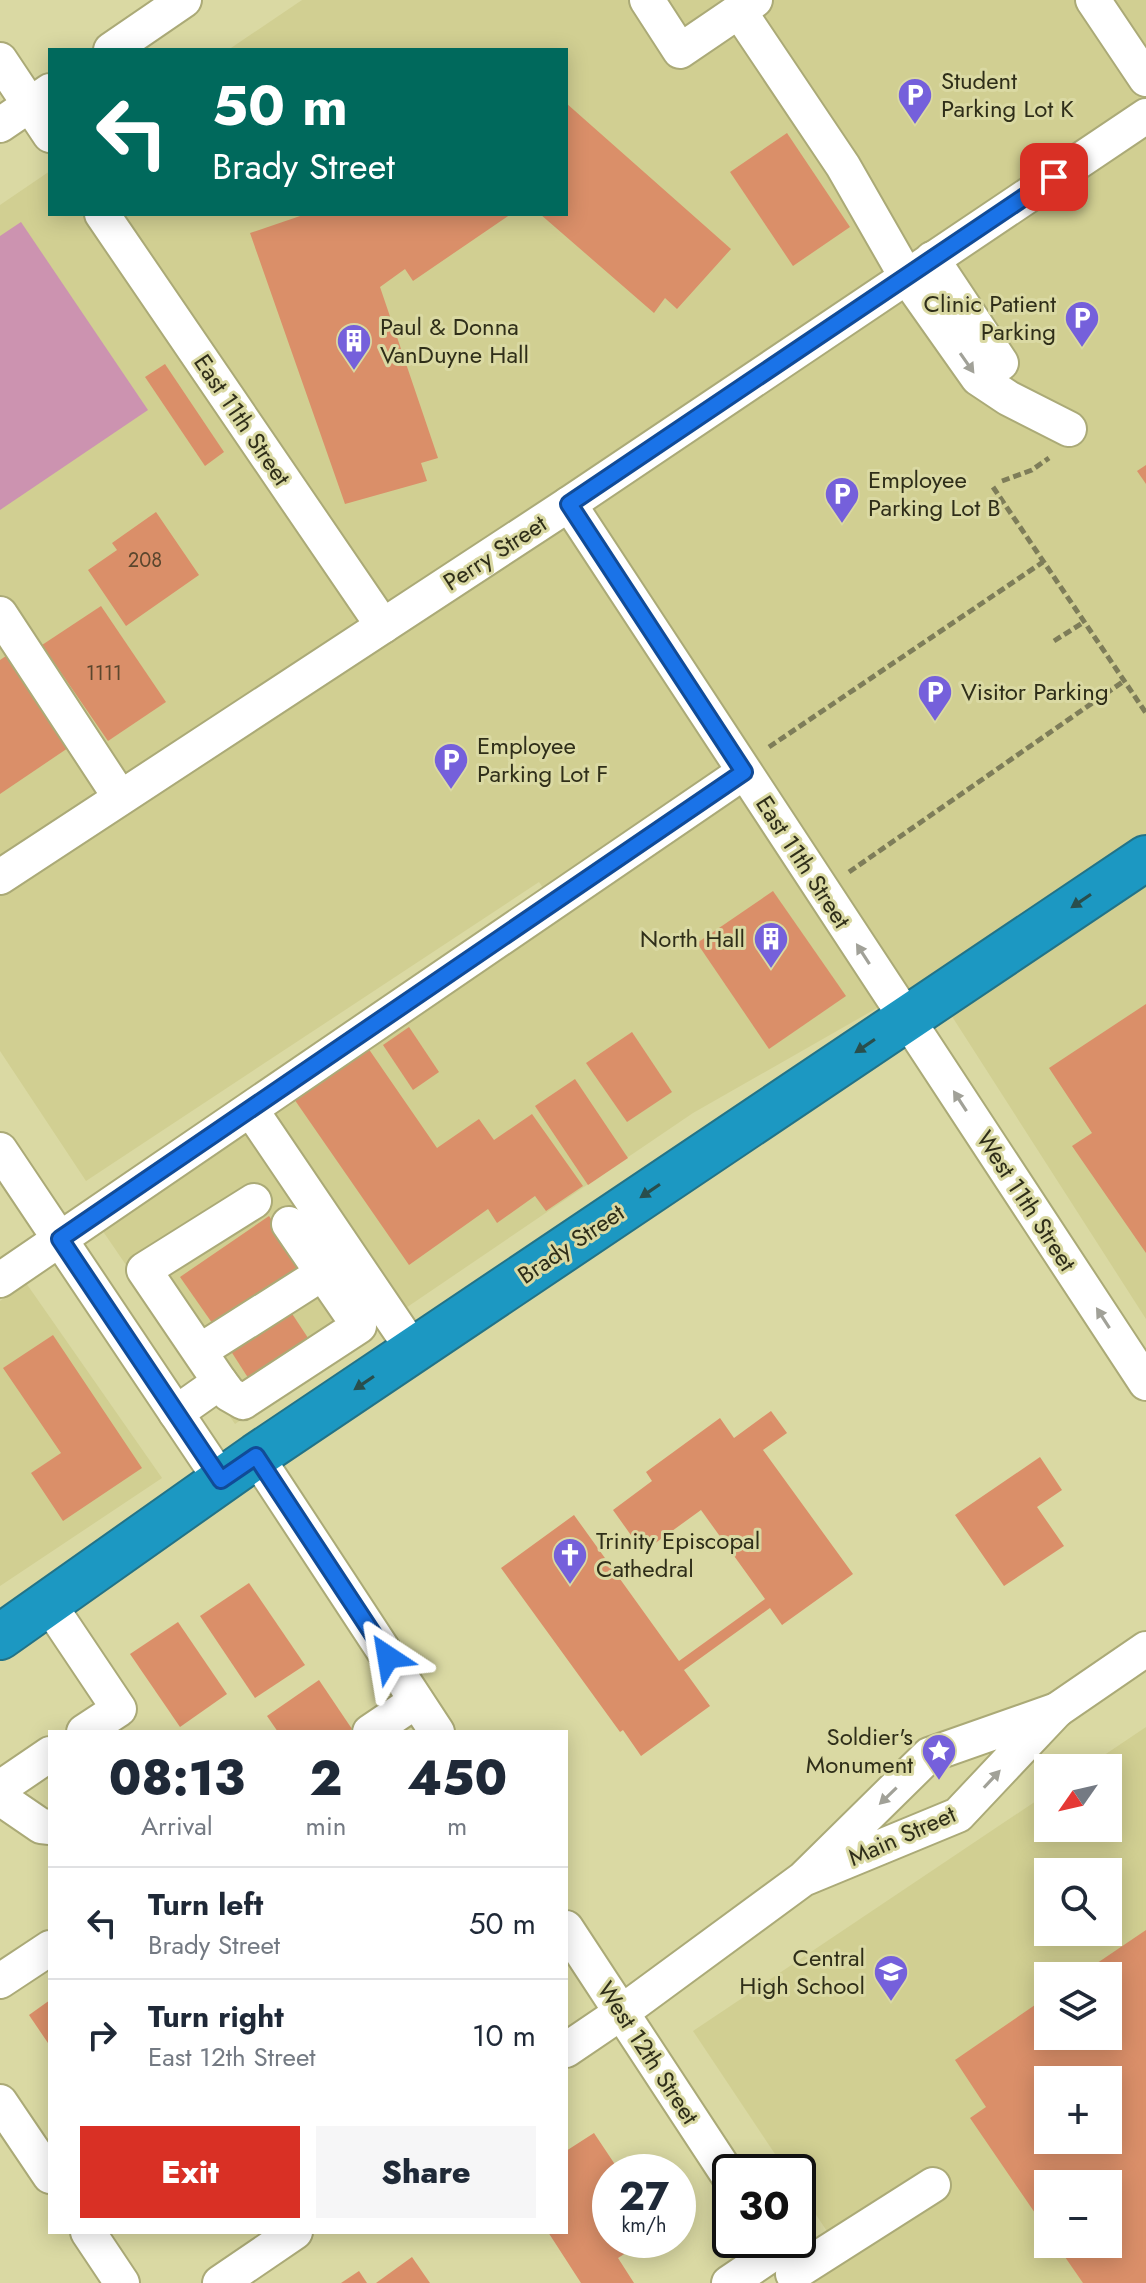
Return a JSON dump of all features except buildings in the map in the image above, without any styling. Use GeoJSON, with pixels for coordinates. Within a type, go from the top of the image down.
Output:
{"type":"FeatureCollection","features":[{"type":"Feature","properties":{"kind":"highway","name":"Brady Street"},"geometry":{"type":"LineString","coordinates":[[0,1637],[304,1423],[1146,858]]}},
{"type":"Feature","properties":{"kind":"street"},"geometry":{"type":"LineString","coordinates":[[114,48],[184,0]]}},
{"type":"Feature","properties":{"kind":"street"},"geometry":{"type":"LineString","coordinates":[[647,0],[680,51],[747,6],[843,166],[919,268],[1001,363]]}},
{"type":"Feature","properties":{"kind":"street"},"geometry":{"type":"LineString","coordinates":[[1093,0],[1146,79]]}},
{"type":"Feature","properties":{"kind":"street"},"geometry":{"type":"LineString","coordinates":[[0,60],[40,98],[48,128]]}},
{"type":"Feature","properties":{"kind":"street"},"geometry":{"type":"LineString","coordinates":[[0,125],[40,98]]}},
{"type":"Feature","properties":{"kind":"street","name":"Perry Street"},"geometry":{"type":"LineString","coordinates":[[0,877],[569,504],[1146,116]]}},
{"type":"Feature","properties":{"kind":"street","name":"East 11th Street"},"geometry":{"type":"LineString","coordinates":[[103,216],[383,626]]}},
{"type":"Feature","properties":{"kind":"street"},"geometry":{"type":"LineString","coordinates":[[919,268],[978,378],[1008,398],[1069,429]]}},
{"type":"Feature","properties":{"kind":"street","name":"East 11th Street"},"geometry":{"type":"LineString","coordinates":[[569,504],[906,1019]]}},
{"type":"Feature","properties":{"kind":"street"},"geometry":{"type":"LineString","coordinates":[[0,614],[120,797]]}},
{"type":"Feature","properties":{"kind":"street"},"geometry":{"type":"LineString","coordinates":[[0,1280],[743,769]]}},
{"type":"Feature","properties":{"kind":"street","name":"West 11th Street"},"geometry":{"type":"LineString","coordinates":[[906,1019],[1146,1383]]}},
{"type":"Feature","properties":{"kind":"street"},"geometry":{"type":"LineString","coordinates":[[251,1110],[341,1280],[359,1326],[243,1402],[229,1394],[144,1270],[254,1201]]}},
{"type":"Feature","properties":{"kind":"street"},"geometry":{"type":"LineString","coordinates":[[0,1150],[176,1413],[238,1468],[436,1730]]}},
{"type":"Feature","properties":{"kind":"street"},"geometry":{"type":"LineString","coordinates":[[289,1224],[414,1351]]}},
{"type":"Feature","properties":{"kind":"street"},"geometry":{"type":"LineString","coordinates":[[200,1351],[341,1280]]}},
{"type":"Feature","properties":{"kind":"street"},"geometry":{"type":"LineString","coordinates":[[275,1381],[304,1423]]}},
{"type":"Feature","properties":{"kind":"street"},"geometry":{"type":"LineString","coordinates":[[176,1413],[220,1382]]}},
{"type":"Feature","properties":{"kind":"street"},"geometry":{"type":"LineString","coordinates":[[48,1603],[122,1720],[90,1730]]}},
{"type":"Feature","properties":{"kind":"street","name":"Main Street"},"geometry":{"type":"LineString","coordinates":[[803,1879],[958,1815],[1057,1710],[1146,1649]]}},
{"type":"Feature","properties":{"kind":"street"},"geometry":{"type":"LineString","coordinates":[[373,1730],[416,1701]]}},
{"type":"Feature","properties":{"kind":"street","name":"Main Street"},"geometry":{"type":"LineString","coordinates":[[568,2049],[803,1879],[929,1755],[1057,1710]]}},
{"type":"Feature","properties":{"kind":"street"},"geometry":{"type":"LineString","coordinates":[[0,1788],[48,1755]]}},
{"type":"Feature","properties":{"kind":"street"},"geometry":{"type":"LineString","coordinates":[[0,1798],[41,1826],[48,1827]]}},
{"type":"Feature","properties":{"kind":"street","name":"West 12th Street"},"geometry":{"type":"LineString","coordinates":[[568,1931],[714,2154]]}},
{"type":"Feature","properties":{"kind":"street"},"geometry":{"type":"LineString","coordinates":[[0,1981],[48,1949]]}},
{"type":"Feature","properties":{"kind":"street"},"geometry":{"type":"LineString","coordinates":[[0,2102],[48,2173]]}},
{"type":"Feature","properties":{"kind":"street"},"geometry":{"type":"LineString","coordinates":[[729,2283],[785,2262],[933,2185]]}},
{"type":"Feature","properties":{"kind":"street"},"geometry":{"type":"LineString","coordinates":[[89,2234],[122,2283]]}},
{"type":"Feature","properties":{"kind":"street"},"geometry":{"type":"LineString","coordinates":[[220,2283],[292,2234]]}},
{"type":"Feature","properties":{"kind":"path"},"geometry":{"type":"LineString","coordinates":[[1002,481],[1032,470],[1063,448],[1069,429]]}},
{"type":"Feature","properties":{"kind":"path"},"geometry":{"type":"LineString","coordinates":[[993,487],[1146,713]]}},
{"type":"Feature","properties":{"kind":"path"},"geometry":{"type":"LineString","coordinates":[[743,769],[1043,562]]}},
{"type":"Feature","properties":{"kind":"path"},"geometry":{"type":"LineString","coordinates":[[1054,641],[1084,622]]}},
{"type":"Feature","properties":{"kind":"path"},"geometry":{"type":"LineString","coordinates":[[838,879],[1124,681]]}},
{"type":"Feature","properties":{"kind":"shaded area"},"geometry":{"type":"Polygon","coordinates":[[[302,0],[1146,0],[1146,1319],[928,979],[693,1113],[235,1424],[100,1227],[560,913],[539,882],[86,1181],[0,1051],[0,205],[48,172],[48,216],[568,216],[568,48],[231,48],[302,0]]]}},
{"type":"Feature","properties":{"kind":"shaded area"},"geometry":{"type":"Polygon","coordinates":[[[21,222],[148,410],[0,510],[0,236],[21,222]]]}},
{"type":"Feature","properties":{"kind":"shaded area"},"geometry":{"type":"Polygon","coordinates":[[[26,1283],[162,1478],[0,1586],[0,1301],[26,1283]]]}},
{"type":"Feature","properties":{"kind":"shaded area","name":"Central High School"},"geometry":{"type":"Polygon","coordinates":[[[1146,1727],[1146,2283],[801,2283],[843,2255],[816,2215],[816,2154],[775,2154],[693,2031],[1034,1802],[1034,1842],[1122,1842],[1122,1754],[1106,1754],[1146,1727]]]}},
{"type":"Feature","properties":{"kind":"place","name":"Student Parking Lot K"},"geometry":{"type":"Point","coordinates":[915,126]}},
{"type":"Feature","properties":{"kind":"place","name":"Clinic Patient Parking"},"geometry":{"type":"Point","coordinates":[1082,349]}},
{"type":"Feature","properties":{"kind":"place","name":"Paul & Donna VanDuyne Hall"},"geometry":{"type":"Point","coordinates":[354,372]}},
{"type":"Feature","properties":{"kind":"place","name":"Employee Parking Lot B"},"geometry":{"type":"Point","coordinates":[842,525]}},
{"type":"Feature","properties":{"kind":"place","name":"Visitor Parking"},"geometry":{"type":"Point","coordinates":[935,723]}},
{"type":"Feature","properties":{"kind":"place","name":"Employee Parking Lot F"},"geometry":{"type":"Point","coordinates":[451,791]}},
{"type":"Feature","properties":{"kind":"place","name":"North Hall"},"geometry":{"type":"Point","coordinates":[771,970]}},
{"type":"Feature","properties":{"kind":"place","name":"Trinity Episcopal Cathedral"},"geometry":{"type":"Point","coordinates":[570,1586]}},
{"type":"Feature","properties":{"kind":"place","name":"Soldier's Monument"},"geometry":{"type":"Point","coordinates":[939,1782]}},
{"type":"Feature","properties":{"kind":"place","name":"Central High School"},"geometry":{"type":"Point","coordinates":[891,2003]}},
{"type":"Feature","properties":{"kind":"route"},"geometry":{"type":"LineString","coordinates":[[388,1657],[256,1456],[221,1480],[60,1239],[744,772],[569,504],[1054,177]]}}]}
